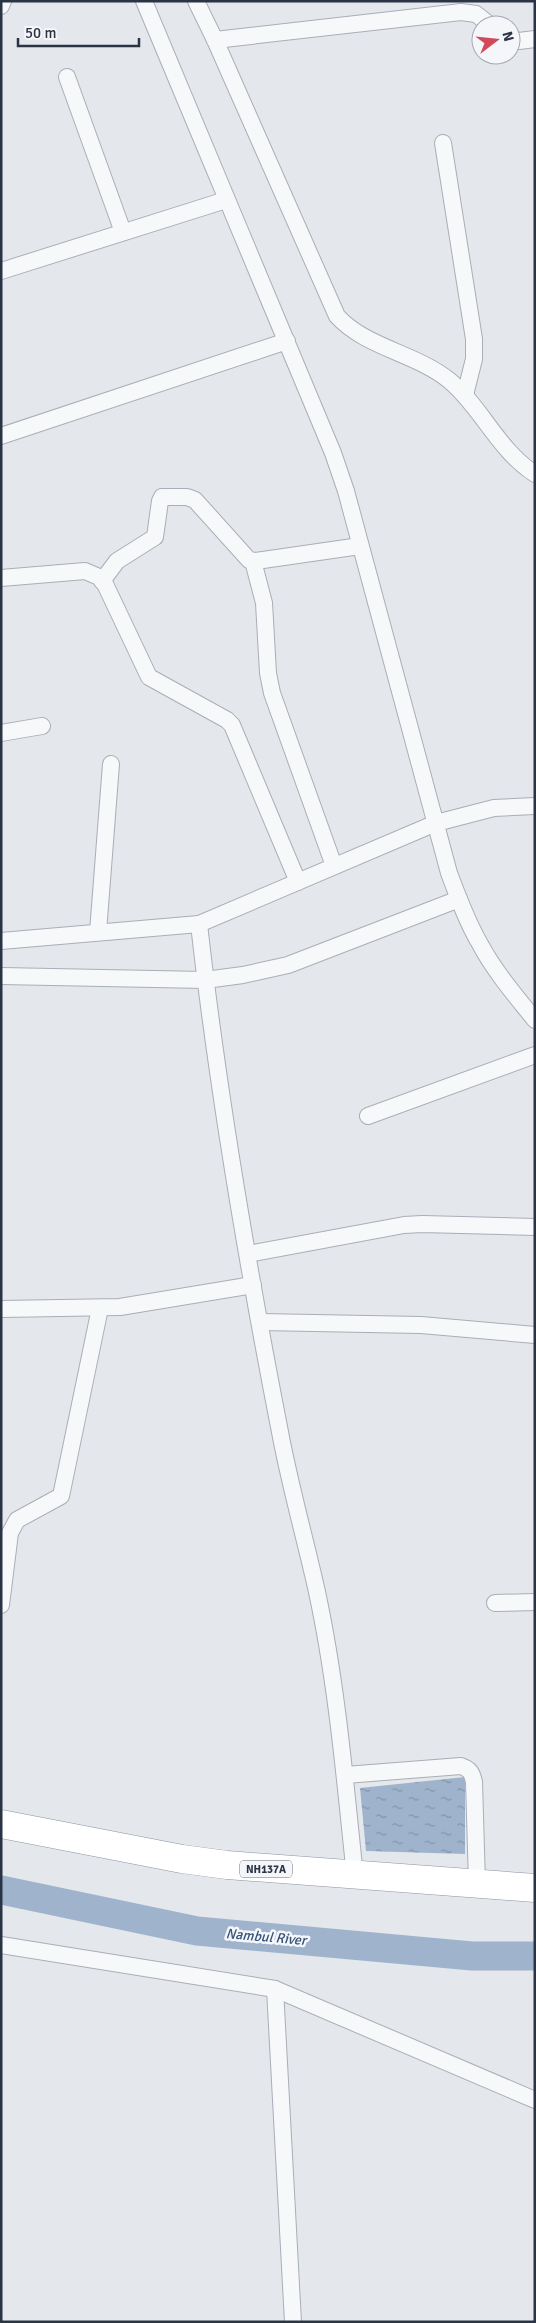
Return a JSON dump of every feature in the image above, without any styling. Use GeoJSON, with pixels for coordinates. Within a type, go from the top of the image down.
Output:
{"type":"FeatureCollection","features":[{"type":"Feature","properties":{"kind":"highway","name":"NH137A"},"geometry":{"type":"LineString","coordinates":[[1,1824],[182,1859],[227,1865],[535,1888]]}},
{"type":"Feature","properties":{"kind":"street"},"geometry":{"type":"LineString","coordinates":[[1,6],[4,1]]}},
{"type":"Feature","properties":{"kind":"street"},"geometry":{"type":"LineString","coordinates":[[144,1],[333,453],[346,491],[449,873],[480,944],[502,979],[535,1020]]}},
{"type":"Feature","properties":{"kind":"street"},"geometry":{"type":"LineString","coordinates":[[196,1],[337,316],[358,333],[426,365],[448,380],[465,395],[510,453],[535,474]]}},
{"type":"Feature","properties":{"kind":"street"},"geometry":{"type":"LineString","coordinates":[[215,40],[461,12],[477,15]]}},
{"type":"Feature","properties":{"kind":"street"},"geometry":{"type":"LineString","coordinates":[[521,41],[535,39]]}},
{"type":"Feature","properties":{"kind":"street"},"geometry":{"type":"LineString","coordinates":[[67,77],[123,232]]}},
{"type":"Feature","properties":{"kind":"street"},"geometry":{"type":"LineString","coordinates":[[443,143],[474,339],[474,359],[465,395]]}},
{"type":"Feature","properties":{"kind":"street"},"geometry":{"type":"LineString","coordinates":[[1,271],[226,200]]}},
{"type":"Feature","properties":{"kind":"street"},"geometry":{"type":"LineString","coordinates":[[1,436],[287,341]]}},
{"type":"Feature","properties":{"kind":"street"},"geometry":{"type":"LineString","coordinates":[[102,581],[117,561],[155,537],[162,497],[188,497],[195,500],[246,558],[253,561],[360,546]]}},
{"type":"Feature","properties":{"kind":"street"},"geometry":{"type":"LineString","coordinates":[[253,561],[264,603],[268,673],[272,693],[334,866]]}},
{"type":"Feature","properties":{"kind":"street"},"geometry":{"type":"LineString","coordinates":[[1,578],[85,571],[99,577],[149,677],[227,720],[232,725],[298,882]]}},
{"type":"Feature","properties":{"kind":"street"},"geometry":{"type":"LineString","coordinates":[[1,733],[42,726]]}},
{"type":"Feature","properties":{"kind":"street"},"geometry":{"type":"LineString","coordinates":[[98,932],[112,764]]}},
{"type":"Feature","properties":{"kind":"street"},"geometry":{"type":"LineString","coordinates":[[1,941],[199,924],[436,823],[494,808],[535,806]]}},
{"type":"Feature","properties":{"kind":"street"},"geometry":{"type":"LineString","coordinates":[[1,976],[205,980],[243,975],[288,965],[460,899]]}},
{"type":"Feature","properties":{"kind":"street"},"geometry":{"type":"LineString","coordinates":[[199,924],[205,980],[233,1176],[289,1481],[317,1592],[345,1775],[355,1876]]}},
{"type":"Feature","properties":{"kind":"street"},"geometry":{"type":"LineString","coordinates":[[368,1116],[535,1055]]}},
{"type":"Feature","properties":{"kind":"street"},"geometry":{"type":"LineString","coordinates":[[248,1254],[404,1226],[535,1227]]}},
{"type":"Feature","properties":{"kind":"street"},"geometry":{"type":"LineString","coordinates":[[1,1309],[120,1307],[253,1285]]}},
{"type":"Feature","properties":{"kind":"street"},"geometry":{"type":"LineString","coordinates":[[1,1605],[4,1561],[14,1523],[61,1496],[100,1308]]}},
{"type":"Feature","properties":{"kind":"street"},"geometry":{"type":"LineString","coordinates":[[260,1322],[421,1325],[535,1335]]}},
{"type":"Feature","properties":{"kind":"street"},"geometry":{"type":"LineString","coordinates":[[495,1603],[535,1602]]}},
{"type":"Feature","properties":{"kind":"street"},"geometry":{"type":"LineString","coordinates":[[345,1775],[461,1766],[467,1768],[474,1782],[477,1883]]}},
{"type":"Feature","properties":{"kind":"street"},"geometry":{"type":"LineString","coordinates":[[1,1945],[275,1989],[535,2100]]}},
{"type":"Feature","properties":{"kind":"street"},"geometry":{"type":"LineString","coordinates":[[275,1989],[293,2322]]}},
{"type":"Feature","properties":{"kind":"water"},"geometry":{"type":"Polygon","coordinates":[[[465,1777],[465,1854],[366,1851],[360,1788],[465,1777]]]}},
{"type":"Feature","properties":{"kind":"waterway","name":"Nambul River"},"geometry":{"type":"LineString","coordinates":[[1,1890],[197,1931],[472,1956],[535,1956]]}}]}
